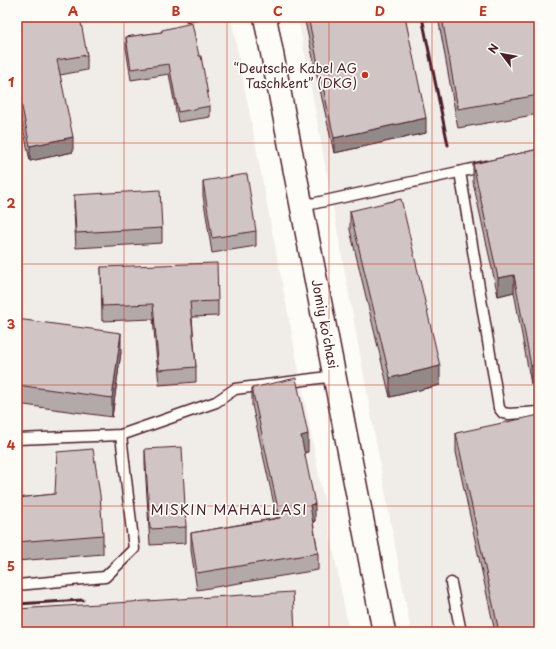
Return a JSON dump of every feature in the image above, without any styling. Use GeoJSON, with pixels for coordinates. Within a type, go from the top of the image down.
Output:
{"type":"FeatureCollection","features":[{"type":"Feature","properties":{"kind":"street","name":"Jomiy ko'chasi"},"geometry":{"type":"LineString","coordinates":[[265,17],[384,632]]}},
{"type":"Feature","properties":{"kind":"lane"},"geometry":{"type":"LineString","coordinates":[[302,206],[496,164]]}},
{"type":"Feature","properties":{"kind":"lane"},"geometry":{"type":"LineString","coordinates":[[460,172],[499,408],[503,413],[509,414],[539,412]]}},
{"type":"Feature","properties":{"kind":"lane"},"geometry":{"type":"LineString","coordinates":[[17,439],[121,436],[216,402],[235,388],[335,376]]}},
{"type":"Feature","properties":{"kind":"lane"},"geometry":{"type":"LineString","coordinates":[[17,585],[104,577],[134,549],[121,436]]}},
{"type":"Feature","properties":{"kind":"lane"},"geometry":{"type":"LineString","coordinates":[[451,583],[461,632]]}},
{"type":"Feature","properties":{"kind":"shaded area"},"geometry":{"type":"Polygon","coordinates":[[[17,17],[231,17],[349,632],[17,632],[17,17]]]}},
{"type":"Feature","properties":{"kind":"shaded area"},"geometry":{"type":"Polygon","coordinates":[[[298,17],[539,17],[539,632],[411,632],[298,17]]]}},
{"type":"Feature","properties":{"kind":"building"},"geometry":{"type":"Polygon","coordinates":[[[80,17],[87,55],[57,60],[73,137],[30,146],[17,83],[17,18],[80,17]]]}},
{"type":"Feature","properties":{"kind":"building","name":"“Deutsche Kabel AG Taschkent” (DKG)"},"geometry":{"type":"Polygon","coordinates":[[[308,17],[405,17],[426,118],[334,138],[308,17]]]}},
{"type":"Feature","properties":{"kind":"building"},"geometry":{"type":"Polygon","coordinates":[[[442,17],[539,17],[539,95],[458,109],[442,17]]]}},
{"type":"Feature","properties":{"kind":"building"},"geometry":{"type":"Polygon","coordinates":[[[192,23],[199,56],[201,56],[210,106],[178,112],[169,64],[131,69],[126,37],[162,32],[162,30],[192,23]]]}},
{"type":"Feature","properties":{"kind":"building"},"geometry":{"type":"Polygon","coordinates":[[[539,149],[539,364],[531,366],[514,275],[498,278],[473,164],[539,149]]]}},
{"type":"Feature","properties":{"kind":"building"},"geometry":{"type":"Polygon","coordinates":[[[247,174],[256,231],[212,238],[203,181],[247,174]]]}},
{"type":"Feature","properties":{"kind":"building"},"geometry":{"type":"Polygon","coordinates":[[[160,190],[162,228],[76,233],[74,195],[160,190]]]}},
{"type":"Feature","properties":{"kind":"building"},"geometry":{"type":"Polygon","coordinates":[[[401,199],[440,366],[390,378],[350,211],[401,199]]]}},
{"type":"Feature","properties":{"kind":"building"},"geometry":{"type":"Polygon","coordinates":[[[217,263],[218,301],[190,302],[196,367],[159,370],[153,304],[102,306],[101,267],[217,263]]]}},
{"type":"Feature","properties":{"kind":"building"},"geometry":{"type":"Polygon","coordinates":[[[17,319],[121,333],[112,398],[17,385],[17,319]]]}},
{"type":"Feature","properties":{"kind":"building"},"geometry":{"type":"Polygon","coordinates":[[[296,378],[308,434],[301,436],[315,504],[310,505],[318,553],[197,573],[191,533],[280,518],[252,388],[296,378]]]}},
{"type":"Feature","properties":{"kind":"building"},"geometry":{"type":"Polygon","coordinates":[[[539,415],[539,632],[499,632],[456,433],[539,415]]]}},
{"type":"Feature","properties":{"kind":"building"},"geometry":{"type":"Polygon","coordinates":[[[182,447],[186,527],[150,529],[145,449],[182,447]]]}},
{"type":"Feature","properties":{"kind":"building"},"geometry":{"type":"Polygon","coordinates":[[[93,449],[100,495],[103,535],[17,542],[17,498],[55,494],[57,452],[93,449]]]}},
{"type":"Feature","properties":{"kind":"building"},"geometry":{"type":"Polygon","coordinates":[[[293,592],[295,632],[17,632],[17,609],[293,592]]]}},
{"type":"Feature","properties":{"kind":"railway"},"geometry":{"type":"LineString","coordinates":[[422,17],[448,145]]}},
{"type":"Feature","properties":{"kind":"railway"},"geometry":{"type":"LineString","coordinates":[[17,604],[83,600]]}},
{"type":"Feature","properties":{"kind":"place","name":"“Deutsche Kabel AG Taschkent” (DKG)"},"geometry":{"type":"Point","coordinates":[365,75]}},
{"type":"Feature","properties":{"kind":"district","name":"MISKIN MAHALLASI"},"geometry":{"type":"Point","coordinates":[229,510]}}]}
